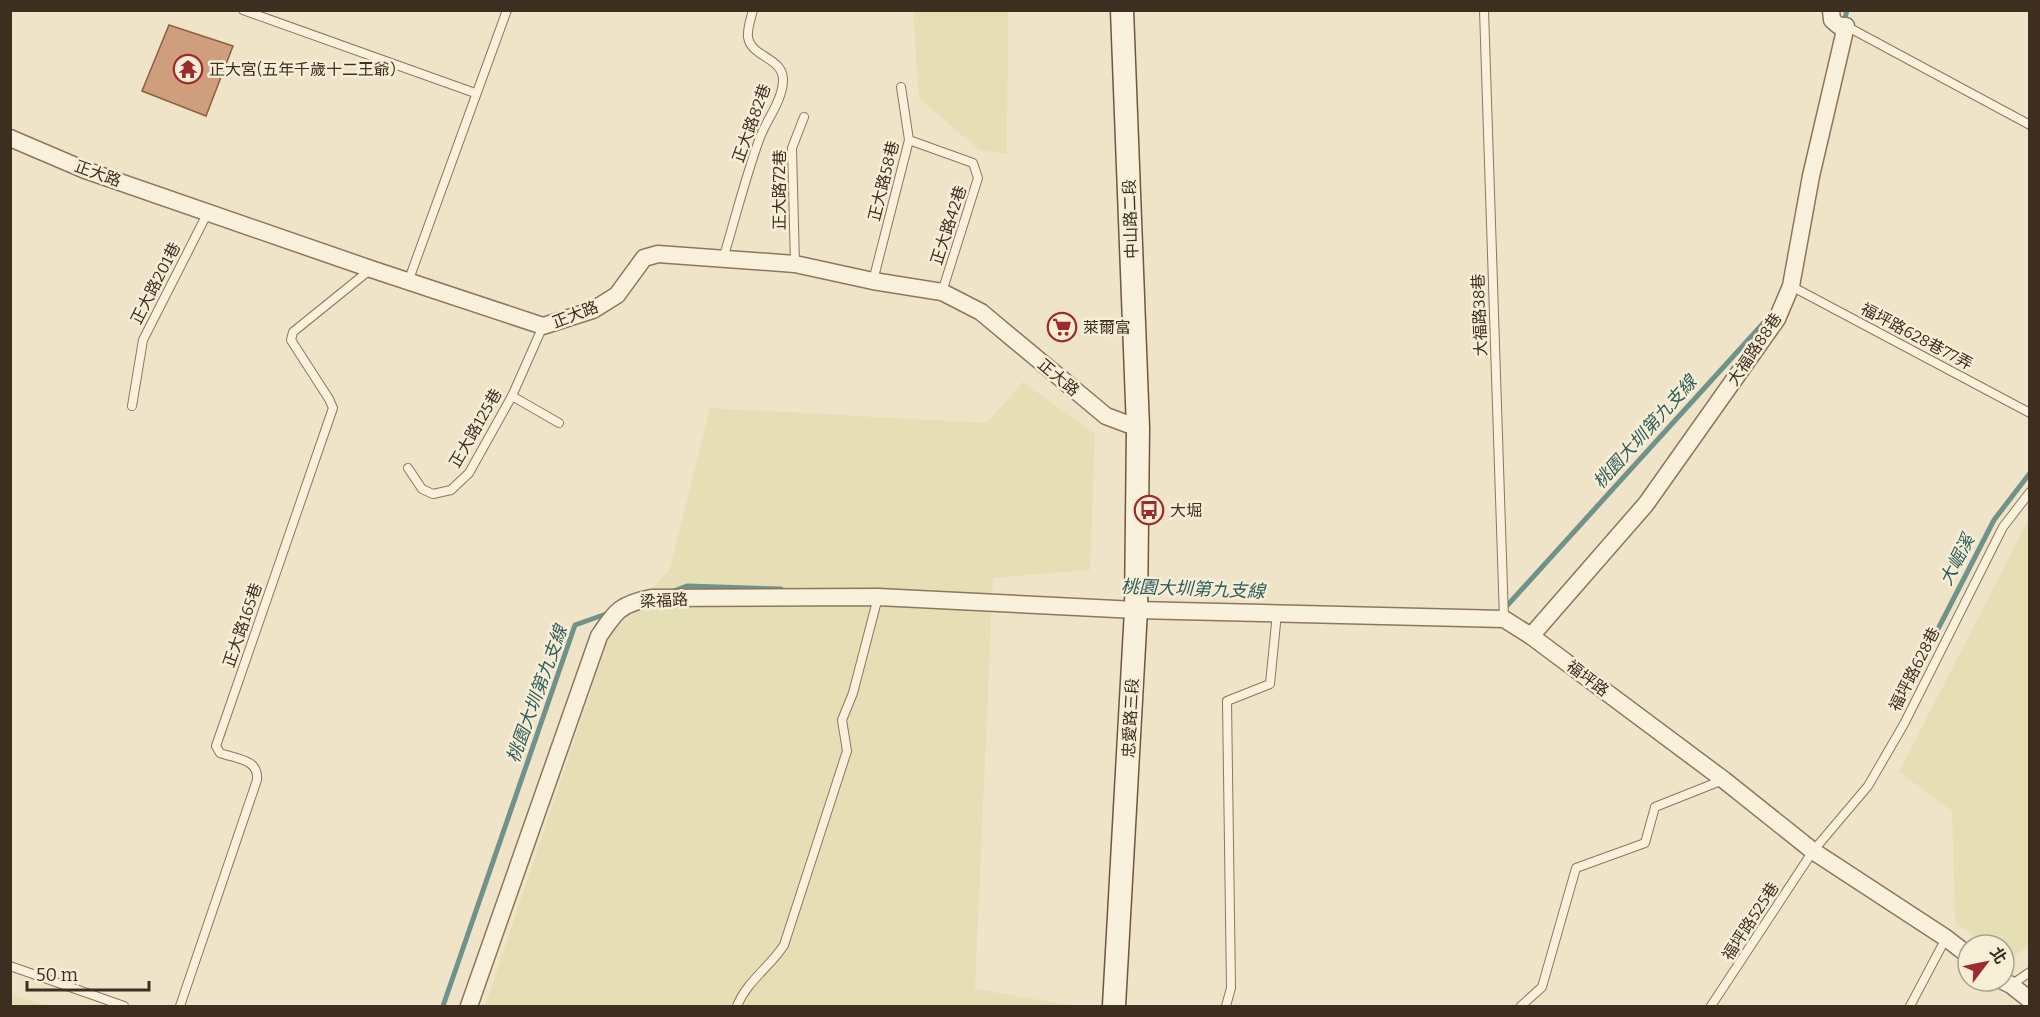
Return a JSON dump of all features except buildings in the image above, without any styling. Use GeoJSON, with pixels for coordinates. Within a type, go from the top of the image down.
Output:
{"type":"FeatureCollection","features":[{"type":"Feature","properties":{"kind":"main road","name":"中山路二段"},"geometry":{"type":"LineString","coordinates":[[1122,10],[1138,428]]}},
{"type":"Feature","properties":{"kind":"main road","name":"忠愛路三段"},"geometry":{"type":"LineString","coordinates":[[1114,1006],[1136,605],[1138,428]]}},
{"type":"Feature","properties":{"kind":"street"},"geometry":{"type":"LineString","coordinates":[[1831,10],[1832,20],[1839,26],[1845,26]]}},
{"type":"Feature","properties":{"kind":"street","name":"大福路88巷"},"geometry":{"type":"LineString","coordinates":[[1531,636],[1646,504],[1777,319],[1791,285],[1811,176],[1845,26]]}},
{"type":"Feature","properties":{"kind":"street","name":"正大路"},"geometry":{"type":"LineString","coordinates":[[10,138],[85,170],[408,282],[543,326],[593,310],[617,295],[644,258],[658,254],[795,264],[942,292],[981,312],[1106,416],[1138,428]]}},
{"type":"Feature","properties":{"kind":"street","name":"梁福路"},"geometry":{"type":"LineString","coordinates":[[469,1006],[599,636],[614,613],[631,602],[651,598],[878,597],[1136,605]]}},
{"type":"Feature","properties":{"kind":"street"},"geometry":{"type":"LineString","coordinates":[[1136,605],[1276,613],[1504,619]]}},
{"type":"Feature","properties":{"kind":"street","name":"福坪路"},"geometry":{"type":"LineString","coordinates":[[1504,619],[1531,636],[1724,780],[1813,851],[1956,946]]}},
{"type":"Feature","properties":{"kind":"street"},"geometry":{"type":"LineString","coordinates":[[2016,990],[2030,1000]]}},
{"type":"Feature","properties":{"kind":"lane"},"geometry":{"type":"LineString","coordinates":[[243,10],[476,93]]}},
{"type":"Feature","properties":{"kind":"lane"},"geometry":{"type":"LineString","coordinates":[[408,282],[507,10]]}},
{"type":"Feature","properties":{"kind":"lane","name":"正大路82巷"},"geometry":{"type":"LineString","coordinates":[[723,260],[759,139],[779,99],[783,80],[781,69],[751,46],[747,36],[753,10]]}},
{"type":"Feature","properties":{"kind":"lane","name":"大福路38巷"},"geometry":{"type":"LineString","coordinates":[[1484,10],[1504,619]]}},
{"type":"Feature","properties":{"kind":"lane"},"geometry":{"type":"LineString","coordinates":[[1845,26],[2030,125]]}},
{"type":"Feature","properties":{"kind":"lane","name":"正大路58巷"},"geometry":{"type":"LineString","coordinates":[[873,280],[909,140],[901,87]]}},
{"type":"Feature","properties":{"kind":"lane","name":"正大路72巷"},"geometry":{"type":"LineString","coordinates":[[795,264],[792,148],[804,117]]}},
{"type":"Feature","properties":{"kind":"lane","name":"正大路42巷"},"geometry":{"type":"LineString","coordinates":[[909,140],[974,163],[978,178],[942,292]]}},
{"type":"Feature","properties":{"kind":"lane","name":"正大路201巷"},"geometry":{"type":"LineString","coordinates":[[132,406],[143,340],[208,212]]}},
{"type":"Feature","properties":{"kind":"lane","name":"正大路165巷"},"geometry":{"type":"LineString","coordinates":[[180,1006],[257,780],[258,771],[254,765],[220,753],[216,746],[333,408],[291,340],[291,336],[371,269]]}},
{"type":"Feature","properties":{"kind":"lane","name":"福坪路628巷77弄"},"geometry":{"type":"LineString","coordinates":[[1791,285],[2030,413]]}},
{"type":"Feature","properties":{"kind":"lane","name":"正大路125巷"},"geometry":{"type":"LineString","coordinates":[[408,468],[422,489],[433,494],[451,490],[469,473],[512,396],[543,326]]}},
{"type":"Feature","properties":{"kind":"lane"},"geometry":{"type":"LineString","coordinates":[[512,396],[559,423]]}},
{"type":"Feature","properties":{"kind":"lane","name":"福坪路628巷"},"geometry":{"type":"LineString","coordinates":[[1813,851],[1868,786],[1904,724],[2003,526],[2030,492]]}},
{"type":"Feature","properties":{"kind":"lane"},"geometry":{"type":"LineString","coordinates":[[737,1006],[750,983],[775,958],[784,945],[847,751],[842,720],[853,693],[878,597]]}},
{"type":"Feature","properties":{"kind":"lane"},"geometry":{"type":"LineString","coordinates":[[1226,1006],[1231,988],[1227,701],[1270,684],[1276,613]]}},
{"type":"Feature","properties":{"kind":"lane"},"geometry":{"type":"LineString","coordinates":[[1521,1006],[1542,987],[1576,868],[1645,843],[1655,807],[1724,780]]}},
{"type":"Feature","properties":{"kind":"lane","name":"福坪路525巷"},"geometry":{"type":"LineString","coordinates":[[1711,1006],[1813,851]]}},
{"type":"Feature","properties":{"kind":"lane"},"geometry":{"type":"LineString","coordinates":[[1910,1006],[1946,938]]}},
{"type":"Feature","properties":{"kind":"lane"},"geometry":{"type":"LineString","coordinates":[[10,966],[124,1006]]}},
{"type":"Feature","properties":{"kind":"lane"},"geometry":{"type":"LineString","coordinates":[[2016,979],[2030,972]]}},
{"type":"Feature","properties":{"kind":"shaded area"},"geometry":{"type":"Polygon","coordinates":[[[913,11],[1008,11],[1007,154],[979,150],[919,98],[913,11]]]}},
{"type":"Feature","properties":{"kind":"shaded area"},"geometry":{"type":"Polygon","coordinates":[[[1023,382],[1095,434],[1090,570],[993,578],[975,989],[1075,1006],[485,1006],[609,637],[670,569],[710,408],[987,423],[1023,382]]]}},
{"type":"Feature","properties":{"kind":"shaded area"},"geometry":{"type":"Polygon","coordinates":[[[2029,519],[2030,945],[2016,955],[2016,933],[1970,933],[1955,923],[1952,811],[1899,772],[2029,519]]]}},
{"type":"Feature","properties":{"kind":"shaded area"},"geometry":{"type":"Polygon","coordinates":[[[11,994],[47,1006],[11,1006],[11,994]]]}},
{"type":"Feature","properties":{"kind":"waterway","name":"桃園大圳第九支線"},"geometry":{"type":"LineString","coordinates":[[1844,22],[1847,10]]}},
{"type":"Feature","properties":{"kind":"waterway","name":"桃園大圳第九支線"},"geometry":{"type":"LineString","coordinates":[[1504,609],[1768,318]]}},
{"type":"Feature","properties":{"kind":"waterway","name":"大崛溪"},"geometry":{"type":"LineString","coordinates":[[1919,666],[1994,520],[2030,473]]}},
{"type":"Feature","properties":{"kind":"waterway","name":"桃園大圳第九支線"},"geometry":{"type":"LineString","coordinates":[[671,592],[687,586],[781,589]]}},
{"type":"Feature","properties":{"kind":"waterway","name":"桃園大圳第九支線"},"geometry":{"type":"LineString","coordinates":[[443,1006],[575,625],[609,613]]}},
{"type":"Feature","properties":{"kind":"place","name":"正大宮(五年千歲十二王爺）"},"geometry":{"type":"Point","coordinates":[188,69]}},
{"type":"Feature","properties":{"kind":"place","name":"萊爾富"},"geometry":{"type":"Point","coordinates":[1062,327]}},
{"type":"Feature","properties":{"kind":"place","name":"大堀"},"geometry":{"type":"Point","coordinates":[1149,510]}}]}
